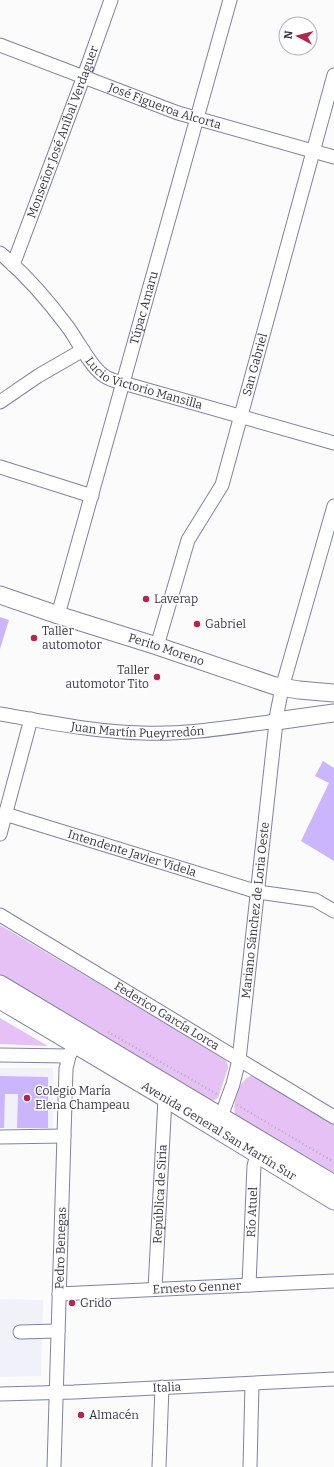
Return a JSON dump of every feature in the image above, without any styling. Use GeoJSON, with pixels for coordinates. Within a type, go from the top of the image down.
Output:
{"type":"FeatureCollection","features":[{"type":"Feature","properties":{"kind":"main road","name":"Perito Moreno"},"geometry":{"type":"LineString","coordinates":[[0,595],[282,688],[334,693]]}},
{"type":"Feature","properties":{"kind":"main road"},"geometry":{"type":"LineString","coordinates":[[276,721],[334,713]]}},
{"type":"Feature","properties":{"kind":"main road","name":"Avenida General San Martín Sur"},"geometry":{"type":"LineString","coordinates":[[0,984],[74,1044],[219,1123],[259,1147],[334,1184]]}},
{"type":"Feature","properties":{"kind":"main road","name":"Avenida General San Martín Sur"},"geometry":{"type":"LineString","coordinates":[[0,1000],[165,1098],[219,1123]]}},
{"type":"Feature","properties":{"kind":"main road","name":"Avenida General San Martín Sur"},"geometry":{"type":"LineString","coordinates":[[259,1147],[334,1201]]}},
{"type":"Feature","properties":{"kind":"street","name":"Monseñor José Aníbal Verdaguer"},"geometry":{"type":"LineString","coordinates":[[13,264],[111,0]]}},
{"type":"Feature","properties":{"kind":"street","name":"Túpac Amaru"},"geometry":{"type":"LineString","coordinates":[[58,615],[230,0]]}},
{"type":"Feature","properties":{"kind":"street","name":"José Figueroa Alcorta"},"geometry":{"type":"LineString","coordinates":[[0,45],[178,113],[334,158]]}},
{"type":"Feature","properties":{"kind":"street","name":"San Gabriel"},"geometry":{"type":"LineString","coordinates":[[157,646],[188,540],[222,485],[334,75]]}},
{"type":"Feature","properties":{"kind":"street","name":"Lucio Victorio Mansilla"},"geometry":{"type":"LineString","coordinates":[[0,253],[13,264],[54,309],[96,368],[103,375],[123,383],[334,443]]}},
{"type":"Feature","properties":{"kind":"street"},"geometry":{"type":"LineString","coordinates":[[0,402],[38,376],[83,350]]}},
{"type":"Feature","properties":{"kind":"street"},"geometry":{"type":"LineString","coordinates":[[0,467],[92,496]]}},
{"type":"Feature","properties":{"kind":"street","name":"Mariano Sánchez de Loria Oeste"},"geometry":{"type":"LineString","coordinates":[[219,1123],[228,1100],[239,1060],[276,721],[282,688],[334,506]]}},
{"type":"Feature","properties":{"kind":"street","name":"Juan Martín Pueyrredón"},"geometry":{"type":"LineString","coordinates":[[0,714],[117,732],[143,733],[189,731],[276,721]]}},
{"type":"Feature","properties":{"kind":"street"},"geometry":{"type":"LineString","coordinates":[[0,834],[31,719]]}},
{"type":"Feature","properties":{"kind":"street","name":"Intendente Javier Videla"},"geometry":{"type":"LineString","coordinates":[[5,814],[258,892],[309,898],[324,904],[334,911]]}},
{"type":"Feature","properties":{"kind":"street","name":"Federico García Lorca"},"geometry":{"type":"LineString","coordinates":[[0,915],[334,1117]]}},
{"type":"Feature","properties":{"kind":"street"},"geometry":{"type":"LineString","coordinates":[[0,1055],[74,1044]]}},
{"type":"Feature","properties":{"kind":"street","name":"Pedro Benegas"},"geometry":{"type":"LineString","coordinates":[[54,1467],[66,1069],[74,1044]]}},
{"type":"Feature","properties":{"kind":"street","name":"República de Siria"},"geometry":{"type":"LineString","coordinates":[[156,1289],[165,1098]]}},
{"type":"Feature","properties":{"kind":"street"},"geometry":{"type":"LineString","coordinates":[[0,1137],[64,1136]]}},
{"type":"Feature","properties":{"kind":"street","name":"Río Atuel"},"geometry":{"type":"LineString","coordinates":[[249,1285],[254,1166],[259,1147]]}},
{"type":"Feature","properties":{"kind":"street","name":"Ernesto Genner"},"geometry":{"type":"LineString","coordinates":[[59,1294],[334,1281]]}},
{"type":"Feature","properties":{"kind":"street"},"geometry":{"type":"LineString","coordinates":[[20,1332],[58,1331]]}},
{"type":"Feature","properties":{"kind":"street","name":"Italia"},"geometry":{"type":"LineString","coordinates":[[0,1394],[252,1384],[334,1379]]}},
{"type":"Feature","properties":{"kind":"street"},"geometry":{"type":"LineString","coordinates":[[250,1467],[252,1384]]}},
{"type":"Feature","properties":{"kind":"street"},"geometry":{"type":"LineString","coordinates":[[159,1467],[162,1387]]}},
{"type":"Feature","properties":{"kind":"path"},"geometry":{"type":"LineString","coordinates":[[107,1031],[334,1162]]}},
{"type":"Feature","properties":{"kind":"shaded area"},"geometry":{"type":"Polygon","coordinates":[[[0,925],[224,1058],[228,1068],[218,1098],[213,1101],[206,1101],[0,975],[0,925]]]}},
{"type":"Feature","properties":{"kind":"shaded area"},"geometry":{"type":"Polygon","coordinates":[[[0,1018],[48,1046],[0,1044],[0,1018]]]}},
{"type":"Feature","properties":{"kind":"shaded area","name":"Colegio María Elena Champeau"},"geometry":{"type":"Polygon","coordinates":[[[0,1068],[53,1068],[53,1129],[0,1128],[0,1068]]]}},
{"type":"Feature","properties":{"kind":"shaded area"},"geometry":{"type":"Polygon","coordinates":[[[250,1076],[255,1076],[334,1124],[334,1180],[236,1118],[234,1107],[239,1088],[250,1076]]]}},
{"type":"Feature","properties":{"kind":"shaded area"},"geometry":{"type":"Polygon","coordinates":[[[0,1299],[43,1300],[41,1376],[0,1377],[0,1299]]]}},
{"type":"Feature","properties":{"kind":"building"},"geometry":{"type":"Polygon","coordinates":[[[0,617],[9,620],[0,649],[0,617]]]}},
{"type":"Feature","properties":{"kind":"building"},"geometry":{"type":"Polygon","coordinates":[[[323,761],[334,768],[334,861],[301,841],[329,783],[315,776],[323,761]]]}},
{"type":"Feature","properties":{"kind":"building","name":"Colegio María Elena Champeau"},"geometry":{"type":"Polygon","coordinates":[[[0,1076],[48,1077],[48,1128],[17,1128],[18,1094],[5,1094],[4,1128],[0,1128],[0,1076]]]}},
{"type":"Feature","properties":{"kind":"place","name":"Laverap"},"geometry":{"type":"Point","coordinates":[146,599]}},
{"type":"Feature","properties":{"kind":"place","name":"Gabriel"},"geometry":{"type":"Point","coordinates":[197,624]}},
{"type":"Feature","properties":{"kind":"place","name":"Taller automotor"},"geometry":{"type":"Point","coordinates":[34,638]}},
{"type":"Feature","properties":{"kind":"place","name":"Taller automotor Tito"},"geometry":{"type":"Point","coordinates":[157,677]}},
{"type":"Feature","properties":{"kind":"place","name":"Colegio María Elena Champeau"},"geometry":{"type":"Point","coordinates":[27,1098]}},
{"type":"Feature","properties":{"kind":"place","name":"Grido"},"geometry":{"type":"Point","coordinates":[72,1303]}},
{"type":"Feature","properties":{"kind":"place","name":"Almacén"},"geometry":{"type":"Point","coordinates":[81,1415]}}]}
